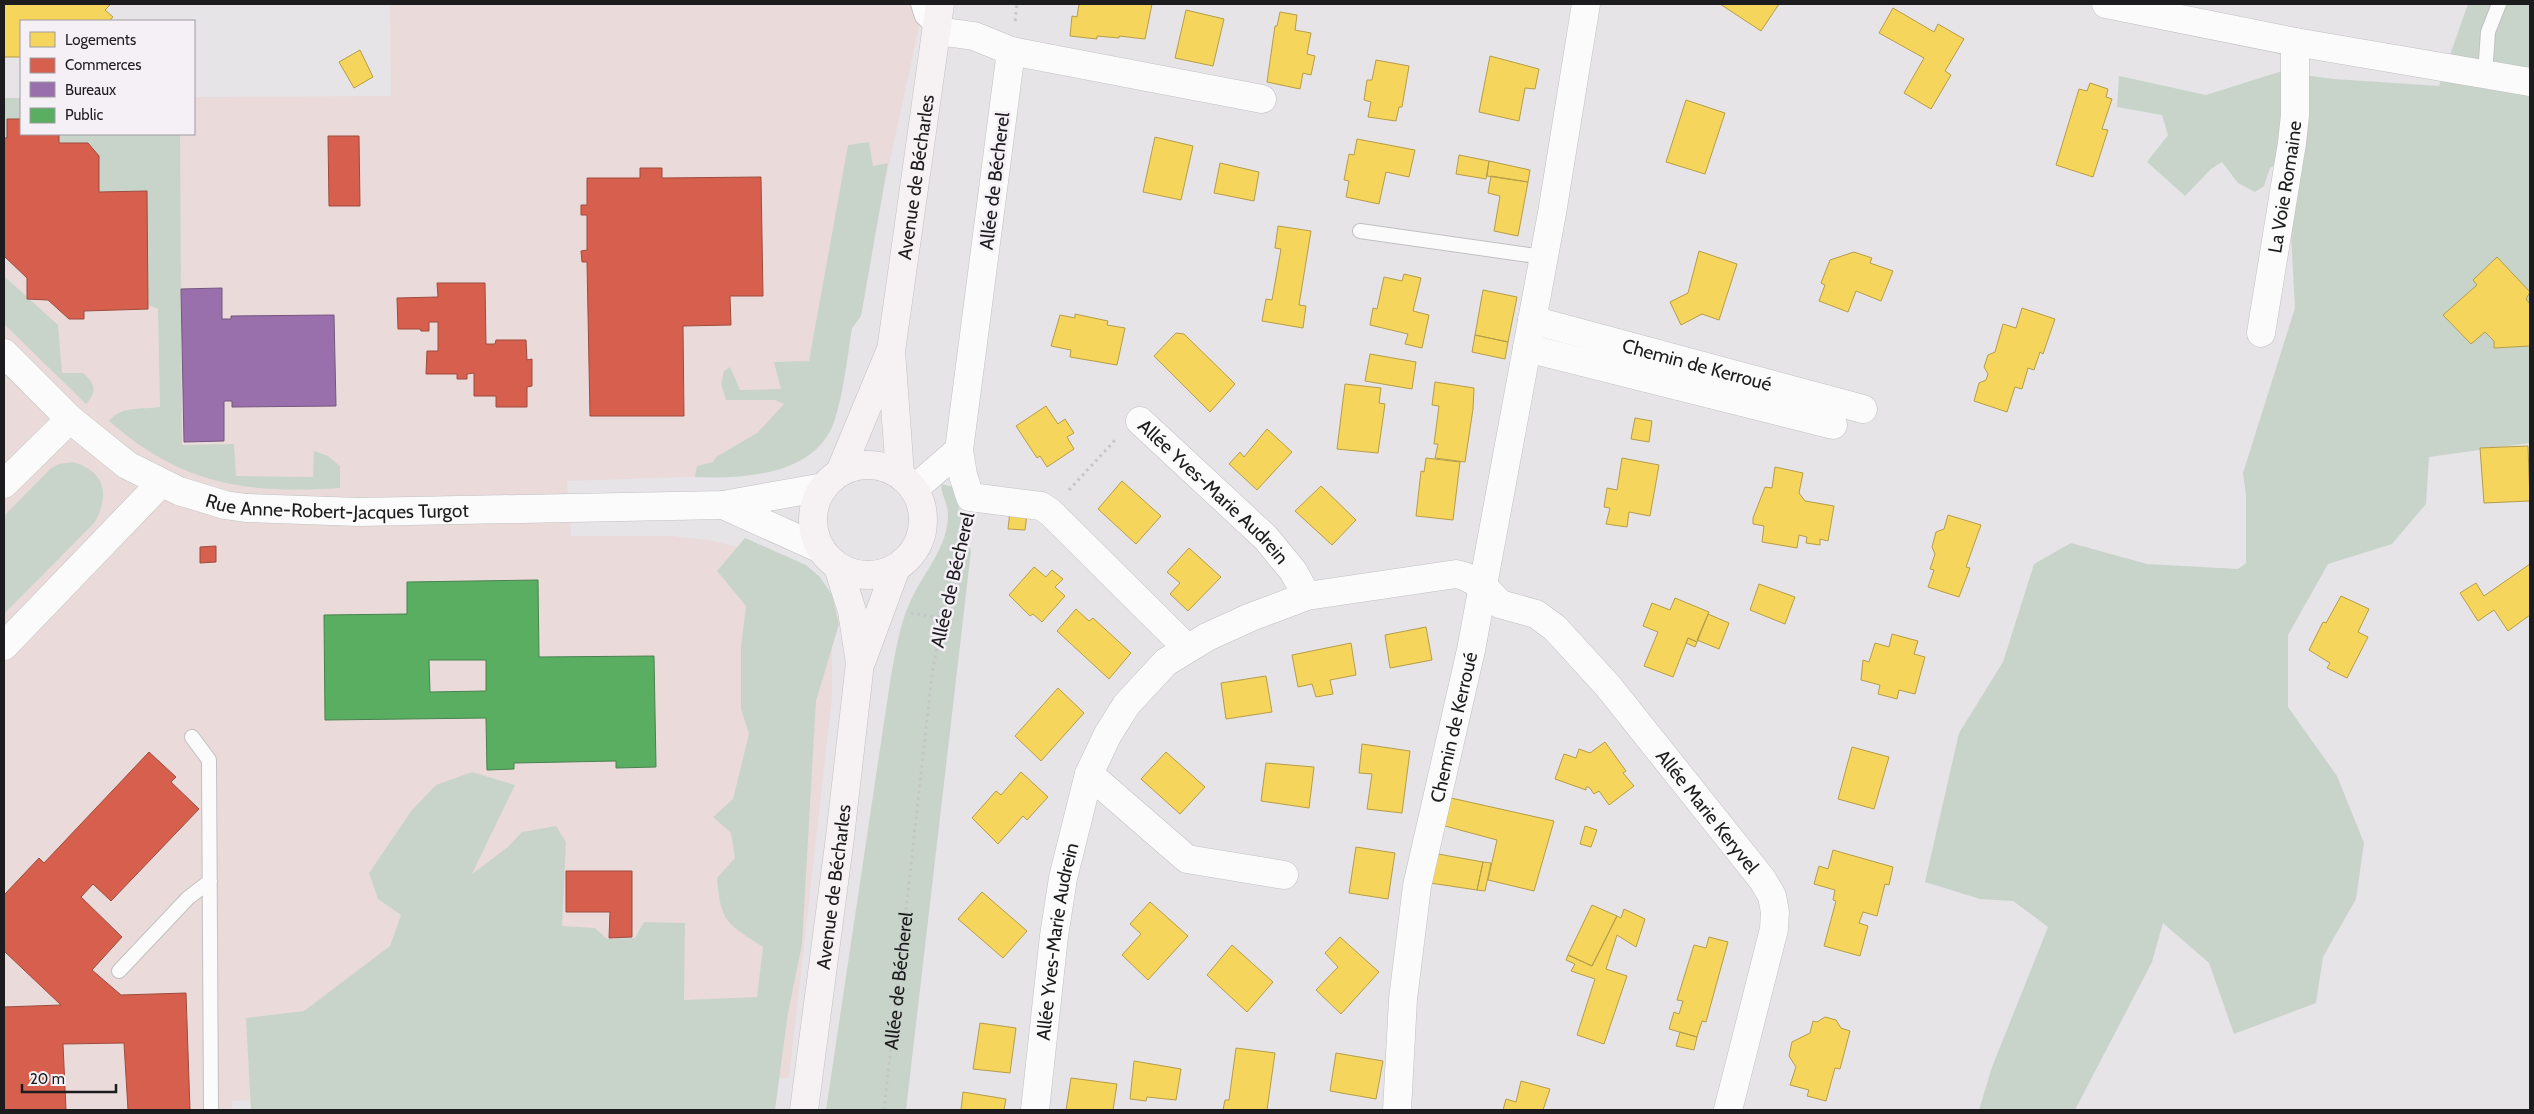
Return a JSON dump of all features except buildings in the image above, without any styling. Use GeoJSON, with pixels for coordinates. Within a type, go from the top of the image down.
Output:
{"type":"FeatureCollection","features":[{"type":"Feature","properties":{"kind":"main road","name":"Avenue de Bécharles"},"geometry":{"type":"LineString","coordinates":[[907,481],[891,350],[940,4]]}},
{"type":"Feature","properties":{"kind":"main road","name":"Avenue de Bécharles"},"geometry":{"type":"LineString","coordinates":[[832,480],[891,350]]}},
{"type":"Feature","properties":{"kind":"main road"},"geometry":{"type":"LineString","coordinates":[[869,465],[884,467],[907,481],[922,510],[922,532],[917,546],[908,558],[896,568],[882,574],[867,575],[852,573],[830,558],[815,534],[813,517],[816,501],[832,480],[854,466],[869,465]]}},
{"type":"Feature","properties":{"kind":"main road","name":"Avenue de Bécharles"},"geometry":{"type":"LineString","coordinates":[[830,558],[852,611],[860,664]]}},
{"type":"Feature","properties":{"kind":"main road","name":"Avenue de Bécharles"},"geometry":{"type":"LineString","coordinates":[[804,1110],[840,837],[860,664],[896,568]]}},
{"type":"Feature","properties":{"kind":"street","name":"Chemin de Kerroué"},"geometry":{"type":"LineString","coordinates":[[1397,1110],[1403,999],[1417,886],[1459,708],[1527,348],[1586,4]]}},
{"type":"Feature","properties":{"kind":"street"},"geometry":{"type":"LineString","coordinates":[[2106,4],[2296,42],[2530,82]]}},
{"type":"Feature","properties":{"kind":"street"},"geometry":{"type":"LineString","coordinates":[[937,31],[974,36],[1011,51],[1262,100]]}},
{"type":"Feature","properties":{"kind":"street","name":"La Voie Romaine"},"geometry":{"type":"LineString","coordinates":[[2262,333],[2292,143],[2295,115],[2296,42]]}},
{"type":"Feature","properties":{"kind":"street","name":"Allée de Bécherel"},"geometry":{"type":"LineString","coordinates":[[970,497],[963,475],[959,450],[1011,51]]}},
{"type":"Feature","properties":{"kind":"street","name":"Chemin de Kerroué"},"geometry":{"type":"LineString","coordinates":[[1532,320],[1863,409]]}},
{"type":"Feature","properties":{"kind":"street","name":"Chemin de Kerroué"},"geometry":{"type":"LineString","coordinates":[[1527,348],[1833,425]]}},
{"type":"Feature","properties":{"kind":"street","name":"Rue Anne-Robert-Jacques Turgot"},"geometry":{"type":"LineString","coordinates":[[4,354],[70,419],[127,465],[161,483],[225,505],[311,512],[722,505],[832,480]]}},
{"type":"Feature","properties":{"kind":"street"},"geometry":{"type":"LineString","coordinates":[[4,484],[70,419]]}},
{"type":"Feature","properties":{"kind":"street","name":"Allée Yves-Marie Audrein"},"geometry":{"type":"LineString","coordinates":[[1140,422],[1266,538],[1293,571],[1307,596]]}},
{"type":"Feature","properties":{"kind":"street"},"geometry":{"type":"LineString","coordinates":[[907,481],[959,450]]}},
{"type":"Feature","properties":{"kind":"street"},"geometry":{"type":"LineString","coordinates":[[4,646],[161,483]]}},
{"type":"Feature","properties":{"kind":"street"},"geometry":{"type":"LineString","coordinates":[[970,497],[1041,506],[1050,512],[1187,648]]}},
{"type":"Feature","properties":{"kind":"street","name":"Rue Anne-Robert-Jacques Turgot"},"geometry":{"type":"LineString","coordinates":[[722,505],[830,558]]}},
{"type":"Feature","properties":{"kind":"street","name":"Allée Yves-Marie Audrein"},"geometry":{"type":"LineString","coordinates":[[1035,1110],[1054,936],[1063,878],[1089,774],[1108,734],[1127,704],[1166,662],[1187,648],[1251,617],[1307,596],[1456,574],[1464,576],[1482,586]]}},
{"type":"Feature","properties":{"kind":"street","name":"Allée Marie Keryvel"},"geometry":{"type":"LineString","coordinates":[[1482,586],[1500,604],[1511,608],[1528,610],[1544,618],[1585,658],[1762,879],[1772,896],[1775,912],[1770,947],[1728,1110]]}},
{"type":"Feature","properties":{"kind":"street"},"geometry":{"type":"LineString","coordinates":[[1089,774],[1187,859],[1284,875]]}},
{"type":"Feature","properties":{"kind":"lane"},"geometry":{"type":"LineString","coordinates":[[918,4],[922,17],[937,31]]}},
{"type":"Feature","properties":{"kind":"lane"},"geometry":{"type":"LineString","coordinates":[[2485,74],[2488,32],[2499,4]]}},
{"type":"Feature","properties":{"kind":"lane"},"geometry":{"type":"LineString","coordinates":[[1360,231],[1543,258]]}},
{"type":"Feature","properties":{"kind":"lane"},"geometry":{"type":"LineString","coordinates":[[192,737],[208,760],[211,1110]]}},
{"type":"Feature","properties":{"kind":"lane"},"geometry":{"type":"LineString","coordinates":[[119,971],[188,898],[210,881]]}},
{"type":"Feature","properties":{"kind":"path","name":"Allée Yves-Marie Audrein"},"geometry":{"type":"LineString","coordinates":[[1050,512],[1124,431],[1140,422]]}},
{"type":"Feature","properties":{"kind":"path","name":"Allée de Bécherel"},"geometry":{"type":"LineString","coordinates":[[884,1110],[918,791],[935,656],[942,618],[964,542],[970,497]]}},
{"type":"Feature","properties":{"kind":"shaded area"},"geometry":{"type":"Polygon","coordinates":[[[390,4],[924,4],[878,215],[861,316],[852,328],[834,423],[824,440],[803,459],[782,469],[754,475],[567,481],[571,536],[673,536],[714,541],[759,552],[826,613],[832,647],[832,698],[789,1078],[232,1101],[232,1110],[4,1110],[4,98],[20,98],[20,135],[195,135],[195,97],[391,96],[390,4]]]}},
{"type":"Feature","properties":{"kind":"shaded area"},"geometry":{"type":"Polygon","coordinates":[[[2468,4],[2530,4],[2530,443],[2429,457],[2426,504],[2392,544],[2328,564],[2288,635],[2288,707],[2337,776],[2364,843],[2356,899],[2323,957],[2316,1003],[2234,1034],[2209,963],[2163,923],[2152,962],[2075,1110],[1979,1110],[1992,1067],[2048,927],[2013,901],[1980,899],[1925,882],[1959,733],[2003,662],[2034,564],[2071,543],[2147,564],[2238,569],[2246,563],[2246,495],[2243,473],[2295,308],[2290,215],[2282,161],[2270,168],[2264,186],[2255,192],[2238,183],[2222,162],[2211,169],[2185,196],[2147,162],[2168,135],[2162,115],[2117,107],[2119,76],[2206,95],[2279,72],[2334,79],[2439,86],[2468,4]]]}},
{"type":"Feature","properties":{"kind":"shaded area"},"geometry":{"type":"Polygon","coordinates":[[[4,98],[20,98],[20,119],[7,120],[7,138],[4,138],[4,98]]]}},
{"type":"Feature","properties":{"kind":"shaded area"},"geometry":{"type":"Polygon","coordinates":[[[59,135],[180,135],[182,445],[234,444],[236,476],[313,477],[314,451],[328,456],[340,466],[340,488],[275,489],[217,481],[189,472],[163,459],[136,442],[109,421],[120,412],[126,410],[160,407],[158,309],[148,305],[147,192],[99,192],[99,156],[88,143],[59,143],[59,135]]]}},
{"type":"Feature","properties":{"kind":"shaded area"},"geometry":{"type":"Polygon","coordinates":[[[869,142],[873,166],[888,163],[861,316],[852,328],[843,387],[834,422],[824,440],[811,454],[794,464],[755,475],[695,477],[697,466],[713,462],[716,457],[757,433],[784,404],[775,400],[726,400],[721,384],[724,371],[730,367],[740,390],[781,389],[774,362],[809,361],[848,145],[869,142]]]}},
{"type":"Feature","properties":{"kind":"shaded area"},"geometry":{"type":"Polygon","coordinates":[[[4,276],[58,325],[62,373],[83,373],[93,384],[92,396],[86,404],[4,324],[4,276]]]}},
{"type":"Feature","properties":{"kind":"shaded area"},"geometry":{"type":"Polygon","coordinates":[[[73,462],[92,471],[102,485],[103,493],[100,512],[95,522],[4,614],[4,516],[50,469],[59,464],[73,462]]]}},
{"type":"Feature","properties":{"kind":"shaded area"},"geometry":{"type":"Polygon","coordinates":[[[941,484],[953,487],[971,551],[906,1110],[826,1110],[890,682],[900,630],[907,610],[916,589],[940,549],[944,538],[948,514],[941,484]]]}},
{"type":"Feature","properties":{"kind":"shaded area"},"geometry":{"type":"Polygon","coordinates":[[[745,538],[806,565],[820,577],[832,595],[839,624],[816,701],[802,944],[788,1013],[775,1110],[251,1110],[246,1018],[304,1011],[390,946],[401,915],[378,899],[369,873],[412,810],[436,785],[472,772],[515,785],[472,874],[508,847],[522,832],[556,826],[566,842],[562,926],[595,928],[607,939],[635,938],[644,922],[685,923],[684,1000],[757,997],[763,947],[741,933],[728,921],[724,914],[717,878],[735,858],[731,833],[713,817],[733,799],[749,734],[741,709],[741,646],[746,606],[717,571],[745,538]]]}}]}
